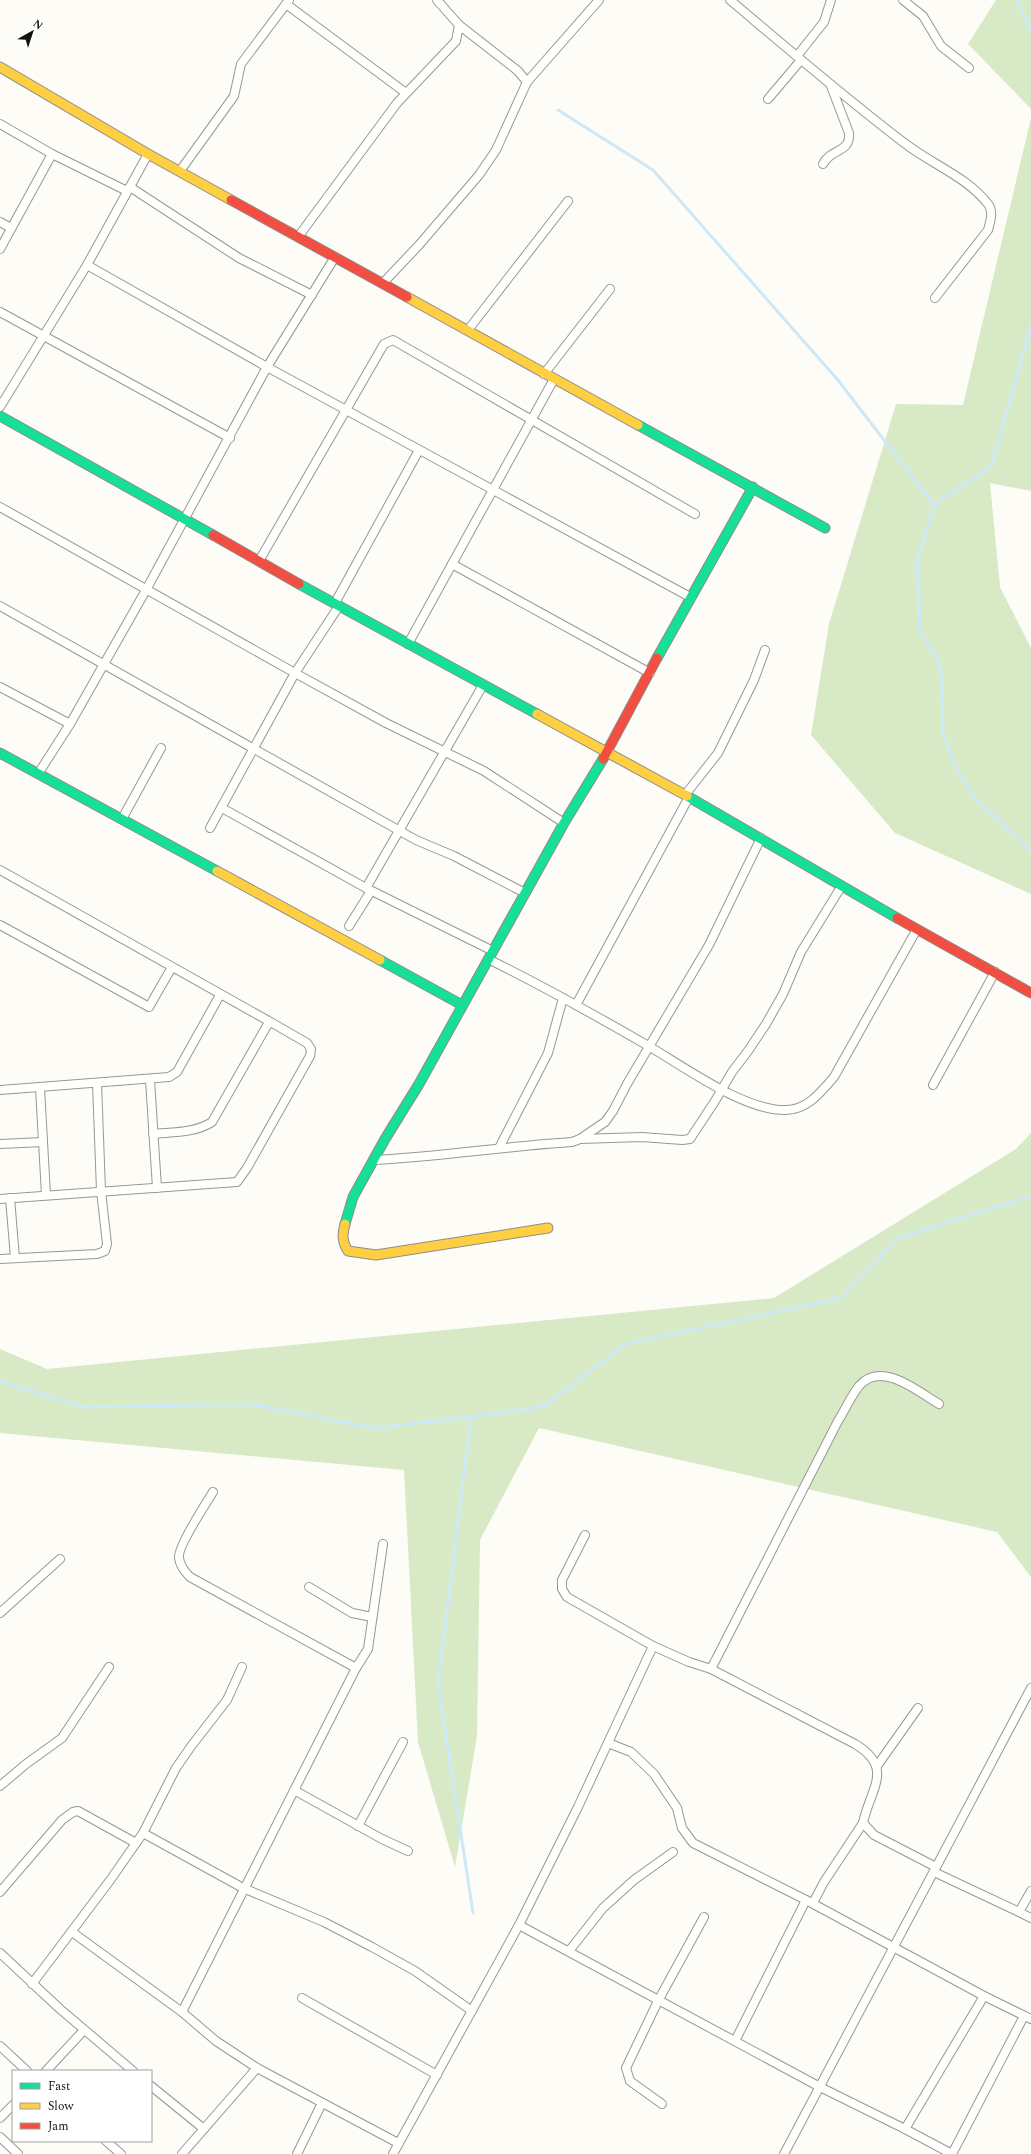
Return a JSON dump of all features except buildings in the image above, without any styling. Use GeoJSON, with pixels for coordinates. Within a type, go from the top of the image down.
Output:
{"type":"FeatureCollection","features":[{"type":"Feature","properties":{"kind":"street"},"geometry":{"type":"LineString","coordinates":[[437,0],[459,25],[518,71],[527,82]]}},
{"type":"Feature","properties":{"kind":"street"},"geometry":{"type":"LineString","coordinates":[[383,283],[419,246],[479,175],[496,150],[527,82],[599,0]]}},
{"type":"Feature","properties":{"kind":"street"},"geometry":{"type":"LineString","coordinates":[[730,0],[831,85],[918,154],[946,168],[976,192],[990,206],[992,218],[988,230],[935,298]]}},
{"type":"Feature","properties":{"kind":"street"},"geometry":{"type":"LineString","coordinates":[[768,99],[824,22],[830,0]]}},
{"type":"Feature","properties":{"kind":"street"},"geometry":{"type":"LineString","coordinates":[[903,0],[923,16],[941,46],[969,68]]}},
{"type":"Feature","properties":{"kind":"street"},"geometry":{"type":"LineString","coordinates":[[180,171],[234,96],[242,64],[287,2],[406,93]]}},
{"type":"Feature","properties":{"kind":"street"},"geometry":{"type":"LineString","coordinates":[[298,237],[360,151],[406,93],[456,42],[459,25]]}},
{"type":"Feature","properties":{"kind":"street"},"geometry":{"type":"LineString","coordinates":[[0,67],[148,154],[825,528]]}},
{"type":"Feature","properties":{"kind":"street"},"geometry":{"type":"LineString","coordinates":[[822,164],[829,156],[847,146],[850,141],[849,133],[831,85]]}},
{"type":"Feature","properties":{"kind":"street"},"geometry":{"type":"LineString","coordinates":[[0,124],[52,154],[129,189],[239,258],[312,295]]}},
{"type":"Feature","properties":{"kind":"street"},"geometry":{"type":"LineString","coordinates":[[0,248],[52,154]]}},
{"type":"Feature","properties":{"kind":"street"},"geometry":{"type":"LineString","coordinates":[[0,407],[42,336],[87,265],[148,154]]}},
{"type":"Feature","properties":{"kind":"street"},"geometry":{"type":"LineString","coordinates":[[468,330],[568,201]]}},
{"type":"Feature","properties":{"kind":"street"},"geometry":{"type":"LineString","coordinates":[[0,222],[11,228]]}},
{"type":"Feature","properties":{"kind":"street"},"geometry":{"type":"LineString","coordinates":[[38,774],[70,724],[104,665],[230,438],[267,367],[335,257]]}},
{"type":"Feature","properties":{"kind":"street"},"geometry":{"type":"LineString","coordinates":[[87,265],[267,367],[690,597]]}},
{"type":"Feature","properties":{"kind":"street"},"geometry":{"type":"LineString","coordinates":[[544,374],[610,289]]}},
{"type":"Feature","properties":{"kind":"street"},"geometry":{"type":"LineString","coordinates":[[0,312],[230,438]]}},
{"type":"Feature","properties":{"kind":"street"},"geometry":{"type":"LineString","coordinates":[[259,561],[347,411],[384,344],[393,340],[532,418],[695,514]]}},
{"type":"Feature","properties":{"kind":"street"},"geometry":{"type":"LineString","coordinates":[[408,644],[554,379]]}},
{"type":"Feature","properties":{"kind":"street"},"geometry":{"type":"LineString","coordinates":[[0,416],[337,605],[687,796],[761,838],[841,887],[1031,993]]}},
{"type":"Feature","properties":{"kind":"street"},"geometry":{"type":"LineString","coordinates":[[210,828],[255,749],[295,673],[337,605],[419,450]]}},
{"type":"Feature","properties":{"kind":"street"},"geometry":{"type":"LineString","coordinates":[[548,1228],[376,1255],[359,1254],[348,1250],[343,1243],[342,1235],[353,1197],[419,1084],[564,824],[607,753],[690,597],[753,487]]}},
{"type":"Feature","properties":{"kind":"street"},"geometry":{"type":"LineString","coordinates":[[0,507],[386,723],[445,750],[484,772],[564,824]]}},
{"type":"Feature","properties":{"kind":"street"},"geometry":{"type":"LineString","coordinates":[[452,564],[650,673]]}},
{"type":"Feature","properties":{"kind":"street"},"geometry":{"type":"LineString","coordinates":[[0,606],[399,830],[454,856],[525,893]]}},
{"type":"Feature","properties":{"kind":"street"},"geometry":{"type":"LineString","coordinates":[[576,1005],[687,796],[718,753],[754,680],[765,650]]}},
{"type":"Feature","properties":{"kind":"street"},"geometry":{"type":"LineString","coordinates":[[349,926],[399,830],[483,685]]}},
{"type":"Feature","properties":{"kind":"street"},"geometry":{"type":"LineString","coordinates":[[0,687],[70,724]]}},
{"type":"Feature","properties":{"kind":"street"},"geometry":{"type":"LineString","coordinates":[[122,819],[161,748]]}},
{"type":"Feature","properties":{"kind":"street"},"geometry":{"type":"LineString","coordinates":[[0,753],[462,1005]]}},
{"type":"Feature","properties":{"kind":"street"},"geometry":{"type":"LineString","coordinates":[[222,808],[369,889],[492,951]]}},
{"type":"Feature","properties":{"kind":"street"},"geometry":{"type":"LineString","coordinates":[[374,1160],[449,1155],[499,1148],[572,1142],[580,1139],[605,1122],[614,1111],[649,1046],[709,945],[761,838]]}},
{"type":"Feature","properties":{"kind":"street"},"geometry":{"type":"LineString","coordinates":[[0,870],[307,1043],[312,1049],[310,1056],[244,1174],[237,1182],[0,1199]]}},
{"type":"Feature","properties":{"kind":"street"},"geometry":{"type":"LineString","coordinates":[[580,1139],[642,1137],[682,1140],[690,1139],[766,1024],[783,994],[801,952],[841,887]]}},
{"type":"Feature","properties":{"kind":"street"},"geometry":{"type":"LineString","coordinates":[[0,925],[149,1007],[172,968]]}},
{"type":"Feature","properties":{"kind":"street"},"geometry":{"type":"LineString","coordinates":[[488,959],[576,1005],[649,1046],[721,1090],[746,1101],[785,1110],[800,1109],[819,1094],[834,1077],[917,930]]}},
{"type":"Feature","properties":{"kind":"street"},"geometry":{"type":"LineString","coordinates":[[933,1085],[995,972]]}},
{"type":"Feature","properties":{"kind":"street"},"geometry":{"type":"LineString","coordinates":[[0,1090],[150,1080],[169,1077],[178,1072],[220,995]]}},
{"type":"Feature","properties":{"kind":"street"},"geometry":{"type":"LineString","coordinates":[[499,1148],[548,1052],[563,998]]}},
{"type":"Feature","properties":{"kind":"street"},"geometry":{"type":"LineString","coordinates":[[153,1134],[190,1131],[204,1128],[212,1122],[269,1022]]}},
{"type":"Feature","properties":{"kind":"street"},"geometry":{"type":"LineString","coordinates":[[150,1080],[157,1188]]}},
{"type":"Feature","properties":{"kind":"street"},"geometry":{"type":"LineString","coordinates":[[0,1259],[97,1254],[105,1251],[107,1244],[101,1191],[97,1083]]}},
{"type":"Feature","properties":{"kind":"street"},"geometry":{"type":"LineString","coordinates":[[40,1088],[46,1195]]}},
{"type":"Feature","properties":{"kind":"street"},"geometry":{"type":"LineString","coordinates":[[0,1144],[43,1142]]}},
{"type":"Feature","properties":{"kind":"street"},"geometry":{"type":"LineString","coordinates":[[10,1198],[15,1258]]}},
{"type":"Feature","properties":{"kind":"street"},"geometry":{"type":"LineString","coordinates":[[711,1669],[838,1421],[860,1386],[869,1378],[880,1374],[896,1379],[939,1404]]}},
{"type":"Feature","properties":{"kind":"street"},"geometry":{"type":"LineString","coordinates":[[213,1492],[182,1545],[178,1557],[190,1577],[356,1668]]}},
{"type":"Feature","properties":{"kind":"street"},"geometry":{"type":"LineString","coordinates":[[585,1535],[562,1580],[562,1590],[567,1597],[654,1646],[689,1662],[711,1669],[855,1744],[874,1758],[877,1766],[876,1784],[863,1823],[810,1902],[735,2041]]}},
{"type":"Feature","properties":{"kind":"street"},"geometry":{"type":"LineString","coordinates":[[182,2012],[243,1888],[356,1668],[368,1649],[383,1544]]}},
{"type":"Feature","properties":{"kind":"street"},"geometry":{"type":"LineString","coordinates":[[0,1612],[60,1559]]}},
{"type":"Feature","properties":{"kind":"street"},"geometry":{"type":"LineString","coordinates":[[309,1587],[352,1613],[372,1617]]}},
{"type":"Feature","properties":{"kind":"street"},"geometry":{"type":"LineString","coordinates":[[393,2154],[519,1925],[654,1646]]}},
{"type":"Feature","properties":{"kind":"street"},"geometry":{"type":"LineString","coordinates":[[0,1786],[26,1764],[62,1738],[109,1666]]}},
{"type":"Feature","properties":{"kind":"street"},"geometry":{"type":"LineString","coordinates":[[32,1984],[72,1932],[136,1843],[176,1768],[227,1700],[242,1667]]}},
{"type":"Feature","properties":{"kind":"street"},"geometry":{"type":"LineString","coordinates":[[784,2154],[1031,1688]]}},
{"type":"Feature","properties":{"kind":"street"},"geometry":{"type":"LineString","coordinates":[[877,1766],[918,1708]]}},
{"type":"Feature","properties":{"kind":"street"},"geometry":{"type":"LineString","coordinates":[[358,1826],[403,1742]]}},
{"type":"Feature","properties":{"kind":"street"},"geometry":{"type":"LineString","coordinates":[[519,1925],[820,2087],[952,2154],[1028,2018],[984,1996],[810,1902],[693,1843],[682,1828],[677,1808],[654,1774],[631,1752],[608,1743]]}},
{"type":"Feature","properties":{"kind":"street"},"geometry":{"type":"LineString","coordinates":[[294,1790],[358,1826],[408,1851]]}},
{"type":"Feature","properties":{"kind":"street"},"geometry":{"type":"LineString","coordinates":[[0,1892],[62,1820],[73,1812],[78,1811],[136,1843]]}},
{"type":"Feature","properties":{"kind":"street"},"geometry":{"type":"LineString","coordinates":[[863,1823],[874,1835],[935,1870],[1031,1918]]}},
{"type":"Feature","properties":{"kind":"street"},"geometry":{"type":"LineString","coordinates":[[142,1833],[243,1888],[324,1922],[372,1947],[416,1971],[472,2011]]}},
{"type":"Feature","properties":{"kind":"street"},"geometry":{"type":"LineString","coordinates":[[569,1951],[603,1908],[634,1880],[673,1852]]}},
{"type":"Feature","properties":{"kind":"street"},"geometry":{"type":"LineString","coordinates":[[1019,1912],[1031,1890]]}},
{"type":"Feature","properties":{"kind":"street"},"geometry":{"type":"LineString","coordinates":[[662,2104],[630,2081],[626,2068],[658,2001],[704,1917]]}},
{"type":"Feature","properties":{"kind":"street"},"geometry":{"type":"LineString","coordinates":[[72,1932],[182,2012],[216,2040],[257,2068],[398,2143]]}},
{"type":"Feature","properties":{"kind":"street"},"geometry":{"type":"LineString","coordinates":[[0,1953],[32,1984],[132,2070]]}},
{"type":"Feature","properties":{"kind":"street"},"geometry":{"type":"LineString","coordinates":[[905,2129],[984,1996]]}},
{"type":"Feature","properties":{"kind":"street"},"geometry":{"type":"LineString","coordinates":[[302,1998],[437,2075]]}},
{"type":"Feature","properties":{"kind":"street"},"geometry":{"type":"LineString","coordinates":[[47,2070],[84,2030]]}},
{"type":"Feature","properties":{"kind":"street"},"geometry":{"type":"LineString","coordinates":[[0,2046],[26,2070]]}},
{"type":"Feature","properties":{"kind":"street"},"geometry":{"type":"LineString","coordinates":[[182,2154],[257,2068]]}},
{"type":"Feature","properties":{"kind":"street"},"geometry":{"type":"LineString","coordinates":[[152,2087],[204,2129]]}},
{"type":"Feature","properties":{"kind":"street"},"geometry":{"type":"LineString","coordinates":[[297,2154],[322,2103]]}},
{"type":"Feature","properties":{"kind":"street"},"geometry":{"type":"LineString","coordinates":[[0,2118],[12,2106]]}},
{"type":"Feature","properties":{"kind":"street"},"geometry":{"type":"LineString","coordinates":[[0,2137],[18,2154]]}},
{"type":"Feature","properties":{"kind":"street"},"geometry":{"type":"LineString","coordinates":[[107,2142],[121,2154]]}},
{"type":"Feature","properties":{"kind":"green space"},"geometry":{"type":"Polygon","coordinates":[[[996,0],[1031,0],[1031,109],[968,44],[996,0]]]}},
{"type":"Feature","properties":{"kind":"green space"},"geometry":{"type":"Polygon","coordinates":[[[1031,118],[1031,491],[990,483],[1000,587],[1031,648],[1031,894],[895,833],[811,735],[829,624],[896,404],[963,405],[1031,118]]]}},
{"type":"Feature","properties":{"kind":"green space"},"geometry":{"type":"Polygon","coordinates":[[[1031,1133],[1031,1577],[997,1532],[539,1428],[480,1540],[477,1736],[455,1867],[418,1742],[404,1470],[0,1433],[0,1349],[47,1369],[774,1298],[1016,1149],[1031,1133]]]}},
{"type":"Feature","properties":{"kind":"waterway"},"geometry":{"type":"LineString","coordinates":[[1017,0],[1031,30]]}},
{"type":"Feature","properties":{"kind":"waterway"},"geometry":{"type":"LineString","coordinates":[[558,110],[653,170],[837,379],[934,505]]}},
{"type":"Feature","properties":{"kind":"waterway"},"geometry":{"type":"LineString","coordinates":[[1031,326],[991,467],[934,505],[917,562],[920,631],[938,661],[942,680],[943,733],[955,766],[974,797],[1031,851]]}},
{"type":"Feature","properties":{"kind":"waterway"},"geometry":{"type":"LineString","coordinates":[[0,1381],[83,1407],[250,1404],[374,1428],[471,1417],[545,1406],[626,1344],[841,1298],[898,1238],[1031,1196]]}},
{"type":"Feature","properties":{"kind":"waterway"},"geometry":{"type":"LineString","coordinates":[[471,1417],[438,1683],[473,1913]]}},
{"type":"Feature","properties":{"kind":"traffic: fast"},"geometry":{"type":"LineString","coordinates":[[0,416],[213,535]]}},
{"type":"Feature","properties":{"kind":"traffic: fast"},"geometry":{"type":"LineString","coordinates":[[638,425],[825,528]]}},
{"type":"Feature","properties":{"kind":"traffic: fast"},"geometry":{"type":"LineString","coordinates":[[657,658],[753,487]]}},
{"type":"Feature","properties":{"kind":"traffic: fast"},"geometry":{"type":"LineString","coordinates":[[299,584],[537,714]]}},
{"type":"Feature","properties":{"kind":"traffic: fast"},"geometry":{"type":"LineString","coordinates":[[0,753],[217,871]]}},
{"type":"Feature","properties":{"kind":"traffic: fast"},"geometry":{"type":"LineString","coordinates":[[345,1224],[353,1197],[385,1139],[419,1084],[564,823],[603,759]]}},
{"type":"Feature","properties":{"kind":"traffic: fast"},"geometry":{"type":"LineString","coordinates":[[687,796],[897,918]]}},
{"type":"Feature","properties":{"kind":"traffic: fast"},"geometry":{"type":"LineString","coordinates":[[380,960],[462,1005]]}},
{"type":"Feature","properties":{"kind":"traffic: slow"},"geometry":{"type":"LineString","coordinates":[[0,67],[148,154],[231,200]]}},
{"type":"Feature","properties":{"kind":"traffic: slow"},"geometry":{"type":"LineString","coordinates":[[407,297],[638,425]]}},
{"type":"Feature","properties":{"kind":"traffic: slow"},"geometry":{"type":"LineString","coordinates":[[537,714],[687,796]]}},
{"type":"Feature","properties":{"kind":"traffic: slow"},"geometry":{"type":"LineString","coordinates":[[217,871],[380,960]]}},
{"type":"Feature","properties":{"kind":"traffic: slow"},"geometry":{"type":"LineString","coordinates":[[345,1224],[343,1238],[348,1251],[376,1255],[548,1228]]}},
{"type":"Feature","properties":{"kind":"traffic: jam"},"geometry":{"type":"LineString","coordinates":[[231,200],[407,297]]}},
{"type":"Feature","properties":{"kind":"traffic: jam"},"geometry":{"type":"LineString","coordinates":[[213,535],[299,584]]}},
{"type":"Feature","properties":{"kind":"traffic: jam"},"geometry":{"type":"LineString","coordinates":[[603,759],[657,658]]}},
{"type":"Feature","properties":{"kind":"traffic: jam"},"geometry":{"type":"LineString","coordinates":[[897,918],[1031,993]]}}]}
